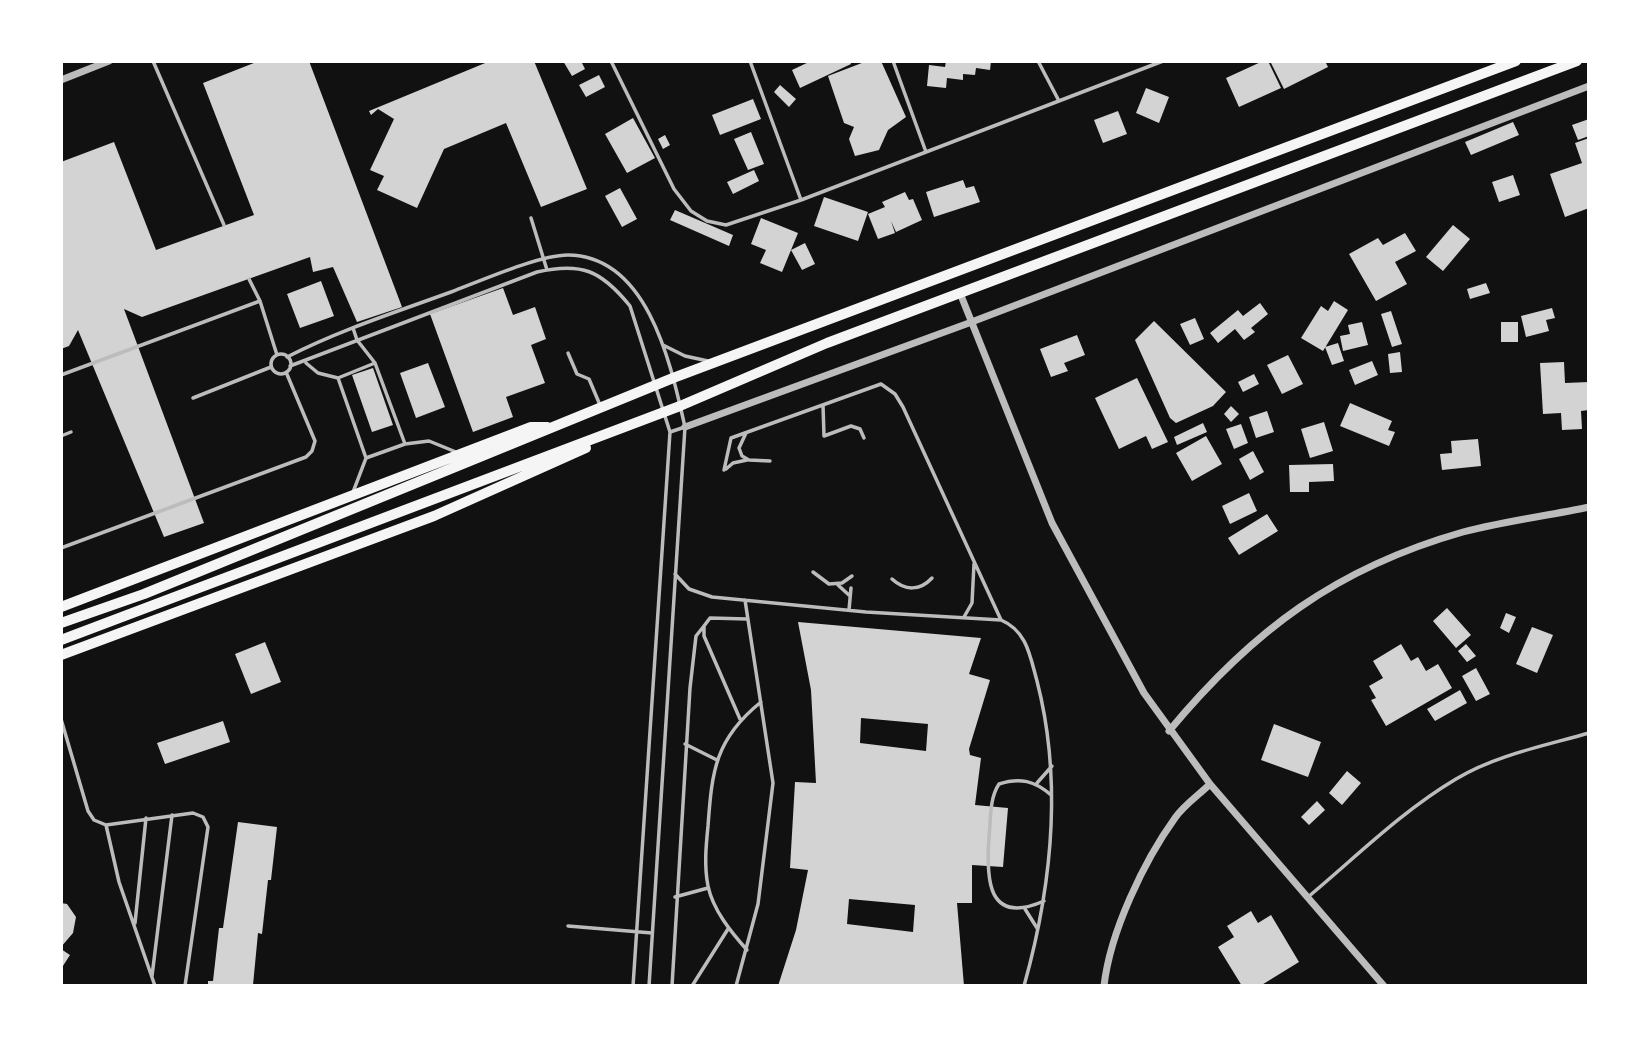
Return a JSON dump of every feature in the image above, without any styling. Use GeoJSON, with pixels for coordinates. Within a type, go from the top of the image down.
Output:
{"type":"FeatureCollection","features":[{"type":"Feature","properties":{"kind":"main road"},"geometry":{"type":"LineString","coordinates":[[61,623],[144,594],[673,378],[1516,61]]}},
{"type":"Feature","properties":{"kind":"main road"},"geometry":{"type":"LineString","coordinates":[[61,640],[680,406],[827,343],[1577,61]]}},
{"type":"Feature","properties":{"kind":"main road"},"geometry":{"type":"LineString","coordinates":[[61,607],[460,453],[531,427],[552,427]]}},
{"type":"Feature","properties":{"kind":"main road"},"geometry":{"type":"LineString","coordinates":[[61,655],[434,516],[591,446],[612,431]]}},
{"type":"Feature","properties":{"kind":"street"},"geometry":{"type":"LineString","coordinates":[[61,80],[109,61]]}},
{"type":"Feature","properties":{"kind":"street"},"geometry":{"type":"LineString","coordinates":[[685,427],[969,323],[1589,86]]}},
{"type":"Feature","properties":{"kind":"street"},"geometry":{"type":"LineString","coordinates":[[960,293],[969,323],[1052,523],[1125,659],[1169,731],[1210,784],[1384,986]]}},
{"type":"Feature","properties":{"kind":"street"},"geometry":{"type":"LineString","coordinates":[[1169,731],[1247,646],[1304,601],[1364,569],[1465,532],[1589,507]]}},
{"type":"Feature","properties":{"kind":"street"},"geometry":{"type":"LineString","coordinates":[[1104,986],[1121,925],[1144,867],[1176,815],[1210,784]]}},
{"type":"Feature","properties":{"kind":"lane"},"geometry":{"type":"LineString","coordinates":[[153,61],[224,225]]}},
{"type":"Feature","properties":{"kind":"lane"},"geometry":{"type":"LineString","coordinates":[[611,61],[674,189],[691,211],[707,221],[726,225],[801,200],[1163,61]]}},
{"type":"Feature","properties":{"kind":"lane"},"geometry":{"type":"LineString","coordinates":[[750,61],[801,200]]}},
{"type":"Feature","properties":{"kind":"lane"},"geometry":{"type":"LineString","coordinates":[[893,61],[926,152]]}},
{"type":"Feature","properties":{"kind":"lane"},"geometry":{"type":"LineString","coordinates":[[1038,61],[1059,101]]}},
{"type":"Feature","properties":{"kind":"lane"},"geometry":{"type":"LineString","coordinates":[[531,218],[547,270]]}},
{"type":"Feature","properties":{"kind":"lane"},"geometry":{"type":"LineString","coordinates":[[271,367],[272,359],[277,355],[288,357],[353,328],[544,260],[567,255],[589,258],[608,267],[627,281],[644,302],[673,378],[685,427],[649,986]]}},
{"type":"Feature","properties":{"kind":"lane"},"geometry":{"type":"LineString","coordinates":[[271,367],[278,373],[286,372],[290,366],[357,340],[567,265],[594,273],[618,291],[630,306],[670,432],[633,986]]}},
{"type":"Feature","properties":{"kind":"lane"},"geometry":{"type":"LineString","coordinates":[[249,279],[260,301],[277,355]]}},
{"type":"Feature","properties":{"kind":"lane"},"geometry":{"type":"LineString","coordinates":[[61,374],[260,301]]}},
{"type":"Feature","properties":{"kind":"lane"},"geometry":{"type":"LineString","coordinates":[[353,328],[357,340],[375,363],[405,444]]}},
{"type":"Feature","properties":{"kind":"lane"},"geometry":{"type":"LineString","coordinates":[[661,344],[685,356],[715,362]]}},
{"type":"Feature","properties":{"kind":"lane"},"geometry":{"type":"LineString","coordinates":[[568,353],[577,374],[589,379],[601,408]]}},
{"type":"Feature","properties":{"kind":"lane"},"geometry":{"type":"LineString","coordinates":[[288,357],[290,366]]}},
{"type":"Feature","properties":{"kind":"lane"},"geometry":{"type":"LineString","coordinates":[[306,362],[318,373],[338,378],[375,363]]}},
{"type":"Feature","properties":{"kind":"lane"},"geometry":{"type":"LineString","coordinates":[[193,398],[271,367]]}},
{"type":"Feature","properties":{"kind":"lane"},"geometry":{"type":"LineString","coordinates":[[61,548],[306,457],[312,451],[315,441],[286,372]]}},
{"type":"Feature","properties":{"kind":"lane"},"geometry":{"type":"LineString","coordinates":[[338,378],[366,458],[352,493]]}},
{"type":"Feature","properties":{"kind":"lane"},"geometry":{"type":"LineString","coordinates":[[770,461],[749,460],[733,463],[724,470],[732,438],[881,384],[895,394],[1001,620]]}},
{"type":"Feature","properties":{"kind":"lane"},"geometry":{"type":"LineString","coordinates":[[823,405],[824,436],[851,426],[860,429],[864,438]]}},
{"type":"Feature","properties":{"kind":"lane"},"geometry":{"type":"LineString","coordinates":[[670,432],[685,427]]}},
{"type":"Feature","properties":{"kind":"lane"},"geometry":{"type":"LineString","coordinates":[[61,436],[71,432]]}},
{"type":"Feature","properties":{"kind":"lane"},"geometry":{"type":"LineString","coordinates":[[746,433],[739,448],[742,456],[749,460]]}},
{"type":"Feature","properties":{"kind":"lane"},"geometry":{"type":"LineString","coordinates":[[366,458],[405,444],[429,441],[460,453]]}},
{"type":"Feature","properties":{"kind":"lane"},"geometry":{"type":"LineString","coordinates":[[964,617],[972,603],[974,562]]}},
{"type":"Feature","properties":{"kind":"lane"},"geometry":{"type":"LineString","coordinates":[[813,572],[823,582],[836,584],[850,596]]}},
{"type":"Feature","properties":{"kind":"lane"},"geometry":{"type":"LineString","coordinates":[[676,574],[689,589],[712,597],[1001,620],[1014,625],[1028,647],[1045,712],[1052,766],[1052,832],[1044,901],[1025,985]]}},
{"type":"Feature","properties":{"kind":"lane"},"geometry":{"type":"LineString","coordinates":[[836,584],[852,576]]}},
{"type":"Feature","properties":{"kind":"lane"},"geometry":{"type":"LineString","coordinates":[[892,579],[911,588],[923,586],[932,578]]}},
{"type":"Feature","properties":{"kind":"lane"},"geometry":{"type":"LineString","coordinates":[[849,610],[851,587]]}},
{"type":"Feature","properties":{"kind":"lane"},"geometry":{"type":"LineString","coordinates":[[736,986],[758,904],[773,783],[745,600]]}},
{"type":"Feature","properties":{"kind":"lane"},"geometry":{"type":"LineString","coordinates":[[672,986],[685,744],[696,636],[710,618],[748,620]]}},
{"type":"Feature","properties":{"kind":"lane"},"geometry":{"type":"LineString","coordinates":[[704,626],[704,636],[740,719]]}},
{"type":"Feature","properties":{"kind":"lane"},"geometry":{"type":"LineString","coordinates":[[747,950],[728,929],[708,888],[705,860],[712,770],[740,719],[762,702]]}},
{"type":"Feature","properties":{"kind":"lane"},"geometry":{"type":"LineString","coordinates":[[61,719],[88,811],[94,820],[106,825],[193,813],[203,817],[208,827],[185,986]]}},
{"type":"Feature","properties":{"kind":"lane"},"geometry":{"type":"LineString","coordinates":[[1307,898],[1411,810],[1457,778],[1497,759],[1589,733]]}},
{"type":"Feature","properties":{"kind":"lane"},"geometry":{"type":"LineString","coordinates":[[685,744],[717,760]]}},
{"type":"Feature","properties":{"kind":"lane"},"geometry":{"type":"LineString","coordinates":[[1037,783],[1052,766]]}},
{"type":"Feature","properties":{"kind":"lane"},"geometry":{"type":"LineString","coordinates":[[1044,901],[1025,909],[998,902],[989,890],[987,871],[992,803],[999,784],[1013,779],[1037,783],[1052,795]]}},
{"type":"Feature","properties":{"kind":"lane"},"geometry":{"type":"LineString","coordinates":[[152,980],[172,815]]}},
{"type":"Feature","properties":{"kind":"lane"},"geometry":{"type":"LineString","coordinates":[[134,928],[146,818]]}},
{"type":"Feature","properties":{"kind":"lane"},"geometry":{"type":"LineString","coordinates":[[106,825],[119,881],[155,986]]}},
{"type":"Feature","properties":{"kind":"lane"},"geometry":{"type":"LineString","coordinates":[[675,897],[708,888]]}},
{"type":"Feature","properties":{"kind":"lane"},"geometry":{"type":"LineString","coordinates":[[1025,909],[1037,930]]}},
{"type":"Feature","properties":{"kind":"lane"},"geometry":{"type":"LineString","coordinates":[[568,926],[652,933]]}},
{"type":"Feature","properties":{"kind":"lane"},"geometry":{"type":"LineString","coordinates":[[692,986],[728,929]]}},
{"type":"Feature","properties":{"kind":"building"},"geometry":{"type":"Polygon","coordinates":[[[259,61],[309,61],[402,307],[357,322],[333,267],[313,272],[310,257],[142,317],[124,309],[204,523],[164,537],[78,330],[69,346],[61,349],[61,162],[114,142],[156,250],[254,215],[203,83],[259,61]]]}},
{"type":"Feature","properties":{"kind":"building"},"geometry":{"type":"Polygon","coordinates":[[[490,61],[534,61],[587,189],[541,207],[506,123],[444,149],[417,208],[377,190],[384,176],[370,170],[394,119],[378,109],[371,115],[369,111],[490,61]]]}},
{"type":"Feature","properties":{"kind":"building"},"geometry":{"type":"Polygon","coordinates":[[[563,61],[581,61],[585,69],[572,76],[563,61]]]}},
{"type":"Feature","properties":{"kind":"building"},"geometry":{"type":"Polygon","coordinates":[[[811,61],[850,61],[851,64],[800,88],[792,70],[811,61]]]}},
{"type":"Feature","properties":{"kind":"building"},"geometry":{"type":"Polygon","coordinates":[[[867,61],[881,61],[906,117],[888,130],[879,150],[855,156],[849,139],[854,127],[844,123],[828,76],[867,61]]]}},
{"type":"Feature","properties":{"kind":"building"},"geometry":{"type":"Polygon","coordinates":[[[946,61],[991,61],[990,70],[976,68],[975,75],[963,74],[963,80],[947,78],[946,88],[927,86],[929,65],[945,67],[946,61]]]}},
{"type":"Feature","properties":{"kind":"building"},"geometry":{"type":"Polygon","coordinates":[[[1268,61],[1281,88],[1239,107],[1226,78],[1268,61]]]}},
{"type":"Feature","properties":{"kind":"building"},"geometry":{"type":"Polygon","coordinates":[[[1270,61],[1325,61],[1328,67],[1284,89],[1270,61]]]}},
{"type":"Feature","properties":{"kind":"building"},"geometry":{"type":"Polygon","coordinates":[[[599,75],[605,87],[586,97],[579,85],[599,75]]]}},
{"type":"Feature","properties":{"kind":"building"},"geometry":{"type":"Polygon","coordinates":[[[780,85],[796,99],[789,107],[774,92],[780,85]]]}},
{"type":"Feature","properties":{"kind":"building"},"geometry":{"type":"Polygon","coordinates":[[[1146,88],[1169,97],[1159,123],[1136,113],[1146,88]]]}},
{"type":"Feature","properties":{"kind":"building"},"geometry":{"type":"Polygon","coordinates":[[[753,99],[761,119],[720,135],[712,115],[753,99]]]}},
{"type":"Feature","properties":{"kind":"building"},"geometry":{"type":"Polygon","coordinates":[[[1118,111],[1127,134],[1103,143],[1094,120],[1118,111]]]}},
{"type":"Feature","properties":{"kind":"building"},"geometry":{"type":"Polygon","coordinates":[[[633,118],[655,158],[627,173],[605,134],[633,118]]]}},
{"type":"Feature","properties":{"kind":"building"},"geometry":{"type":"Polygon","coordinates":[[[1589,119],[1589,136],[1578,140],[1572,125],[1589,119]]]}},
{"type":"Feature","properties":{"kind":"building"},"geometry":{"type":"Polygon","coordinates":[[[1513,122],[1519,135],[1471,155],[1465,142],[1513,122]]]}},
{"type":"Feature","properties":{"kind":"building"},"geometry":{"type":"Polygon","coordinates":[[[751,132],[764,164],[748,170],[734,139],[751,132]]]}},
{"type":"Feature","properties":{"kind":"building"},"geometry":{"type":"Polygon","coordinates":[[[665,135],[670,145],[663,149],[658,139],[665,135]]]}},
{"type":"Feature","properties":{"kind":"building"},"geometry":{"type":"Polygon","coordinates":[[[1589,138],[1589,208],[1565,217],[1550,174],[1582,163],[1575,143],[1589,138]]]}},
{"type":"Feature","properties":{"kind":"building"},"geometry":{"type":"Polygon","coordinates":[[[754,170],[759,181],[733,194],[727,182],[754,170]]]}},
{"type":"Feature","properties":{"kind":"building"},"geometry":{"type":"Polygon","coordinates":[[[1513,175],[1520,195],[1499,202],[1492,182],[1513,175]]]}},
{"type":"Feature","properties":{"kind":"building"},"geometry":{"type":"Polygon","coordinates":[[[963,180],[966,188],[974,186],[980,202],[934,217],[926,192],[963,180]]]}},
{"type":"Feature","properties":{"kind":"building"},"geometry":{"type":"Polygon","coordinates":[[[620,188],[637,219],[622,227],[605,196],[620,188]]]}},
{"type":"Feature","properties":{"kind":"building"},"geometry":{"type":"Polygon","coordinates":[[[905,192],[909,200],[913,199],[922,220],[896,232],[891,221],[895,233],[878,239],[868,214],[885,207],[882,202],[905,192]]]}},
{"type":"Feature","properties":{"kind":"building"},"geometry":{"type":"Polygon","coordinates":[[[824,197],[868,212],[858,241],[814,226],[824,197]]]}},
{"type":"Feature","properties":{"kind":"building"},"geometry":{"type":"Polygon","coordinates":[[[675,210],[733,235],[729,246],[670,220],[675,210]]]}},
{"type":"Feature","properties":{"kind":"building"},"geometry":{"type":"Polygon","coordinates":[[[761,218],[798,233],[782,272],[760,263],[766,250],[751,244],[761,218]]]}},
{"type":"Feature","properties":{"kind":"building"},"geometry":{"type":"Polygon","coordinates":[[[1453,225],[1470,239],[1443,271],[1426,257],[1453,225]]]}},
{"type":"Feature","properties":{"kind":"building"},"geometry":{"type":"Polygon","coordinates":[[[1405,233],[1416,251],[1395,262],[1407,284],[1376,301],[1349,254],[1378,238],[1383,245],[1405,233]]]}},
{"type":"Feature","properties":{"kind":"building"},"geometry":{"type":"Polygon","coordinates":[[[805,243],[815,264],[802,270],[791,250],[805,243]]]}},
{"type":"Feature","properties":{"kind":"building"},"geometry":{"type":"Polygon","coordinates":[[[321,281],[334,316],[300,328],[287,294],[321,281]]]}},
{"type":"Feature","properties":{"kind":"building"},"geometry":{"type":"Polygon","coordinates":[[[1486,283],[1490,293],[1470,299],[1467,289],[1486,283]]]}},
{"type":"Feature","properties":{"kind":"building"},"geometry":{"type":"Polygon","coordinates":[[[503,288],[513,315],[535,307],[546,339],[531,345],[545,383],[506,397],[513,417],[473,432],[430,314],[503,288]]]}},
{"type":"Feature","properties":{"kind":"building"},"geometry":{"type":"Polygon","coordinates":[[[1334,301],[1348,310],[1323,351],[1301,338],[1321,306],[1328,311],[1334,301]]]}},
{"type":"Feature","properties":{"kind":"building"},"geometry":{"type":"Polygon","coordinates":[[[1260,303],[1268,314],[1251,328],[1255,332],[1244,340],[1235,329],[1218,343],[1210,333],[1238,310],[1243,316],[1260,303]]]}},
{"type":"Feature","properties":{"kind":"building"},"geometry":{"type":"Polygon","coordinates":[[[1552,308],[1555,318],[1546,320],[1549,331],[1526,337],[1521,316],[1552,308]]]}},
{"type":"Feature","properties":{"kind":"building"},"geometry":{"type":"Polygon","coordinates":[[[1391,311],[1402,344],[1392,347],[1381,314],[1391,311]]]}},
{"type":"Feature","properties":{"kind":"building"},"geometry":{"type":"Polygon","coordinates":[[[1195,318],[1204,339],[1190,345],[1180,324],[1195,318]]]}},
{"type":"Feature","properties":{"kind":"building"},"geometry":{"type":"Polygon","coordinates":[[[1154,321],[1226,392],[1213,406],[1176,423],[1170,418],[1135,340],[1154,321]]]}},
{"type":"Feature","properties":{"kind":"building"},"geometry":{"type":"Polygon","coordinates":[[[1362,322],[1368,345],[1343,351],[1340,336],[1350,334],[1348,325],[1362,322]]]}},
{"type":"Feature","properties":{"kind":"building"},"geometry":{"type":"Polygon","coordinates":[[[1501,322],[1518,322],[1518,342],[1501,342],[1501,322]]]}},
{"type":"Feature","properties":{"kind":"building"},"geometry":{"type":"Polygon","coordinates":[[[1077,335],[1085,355],[1064,363],[1068,371],[1051,377],[1040,349],[1077,335]]]}},
{"type":"Feature","properties":{"kind":"building"},"geometry":{"type":"Polygon","coordinates":[[[1338,343],[1344,361],[1332,365],[1325,347],[1338,343]]]}},
{"type":"Feature","properties":{"kind":"building"},"geometry":{"type":"Polygon","coordinates":[[[1400,352],[1402,372],[1390,373],[1388,354],[1400,352]]]}},
{"type":"Feature","properties":{"kind":"building"},"geometry":{"type":"Polygon","coordinates":[[[1288,355],[1303,384],[1282,394],[1267,365],[1288,355]]]}},
{"type":"Feature","properties":{"kind":"building"},"geometry":{"type":"Polygon","coordinates":[[[1372,361],[1378,375],[1355,385],[1349,370],[1372,361]]]}},
{"type":"Feature","properties":{"kind":"building"},"geometry":{"type":"Polygon","coordinates":[[[1564,362],[1565,383],[1589,382],[1589,410],[1581,411],[1582,429],[1562,430],[1561,413],[1543,414],[1540,363],[1564,362]]]}},
{"type":"Feature","properties":{"kind":"building"},"geometry":{"type":"Polygon","coordinates":[[[428,363],[445,407],[416,418],[400,373],[428,363]]]}},
{"type":"Feature","properties":{"kind":"building"},"geometry":{"type":"Polygon","coordinates":[[[373,368],[393,425],[372,432],[352,375],[373,368]]]}},
{"type":"Feature","properties":{"kind":"building"},"geometry":{"type":"Polygon","coordinates":[[[1254,374],[1259,384],[1243,392],[1238,382],[1254,374]]]}},
{"type":"Feature","properties":{"kind":"building"},"geometry":{"type":"Polygon","coordinates":[[[1137,378],[1168,442],[1152,449],[1146,436],[1119,449],[1095,398],[1137,378]]]}},
{"type":"Feature","properties":{"kind":"building"},"geometry":{"type":"Polygon","coordinates":[[[1350,403],[1392,421],[1388,430],[1395,432],[1389,446],[1340,426],[1350,403]]]}},
{"type":"Feature","properties":{"kind":"building"},"geometry":{"type":"Polygon","coordinates":[[[1231,406],[1239,414],[1231,422],[1224,414],[1231,406]]]}},
{"type":"Feature","properties":{"kind":"building"},"geometry":{"type":"Polygon","coordinates":[[[1267,411],[1274,432],[1256,438],[1249,417],[1267,411]]]}},
{"type":"Feature","properties":{"kind":"building"},"geometry":{"type":"Polygon","coordinates":[[[1324,422],[1333,451],[1310,458],[1301,429],[1324,422]]]}},
{"type":"Feature","properties":{"kind":"building"},"geometry":{"type":"Polygon","coordinates":[[[1203,423],[1207,432],[1177,445],[1174,437],[1203,423]]]}},
{"type":"Feature","properties":{"kind":"building"},"geometry":{"type":"Polygon","coordinates":[[[1241,424],[1248,443],[1234,449],[1226,429],[1241,424]]]}},
{"type":"Feature","properties":{"kind":"building"},"geometry":{"type":"Polygon","coordinates":[[[1206,436],[1222,464],[1192,481],[1176,453],[1206,436]]]}},
{"type":"Feature","properties":{"kind":"building"},"geometry":{"type":"Polygon","coordinates":[[[1478,439],[1481,466],[1442,470],[1440,454],[1452,453],[1451,441],[1478,439]]]}},
{"type":"Feature","properties":{"kind":"building"},"geometry":{"type":"Polygon","coordinates":[[[1253,451],[1264,472],[1250,480],[1239,459],[1253,451]]]}},
{"type":"Feature","properties":{"kind":"building"},"geometry":{"type":"Polygon","coordinates":[[[1333,464],[1334,481],[1309,482],[1309,492],[1290,492],[1289,465],[1333,464]]]}},
{"type":"Feature","properties":{"kind":"building"},"geometry":{"type":"Polygon","coordinates":[[[1249,493],[1257,511],[1230,524],[1222,506],[1249,493]]]}},
{"type":"Feature","properties":{"kind":"building"},"geometry":{"type":"Polygon","coordinates":[[[1267,514],[1278,531],[1239,555],[1228,538],[1267,514]]]}},
{"type":"Feature","properties":{"kind":"building"},"geometry":{"type":"Polygon","coordinates":[[[1447,608],[1471,635],[1456,648],[1433,621],[1447,608]]]}},
{"type":"Feature","properties":{"kind":"building"},"geometry":{"type":"Polygon","coordinates":[[[1506,613],[1516,617],[1509,633],[1500,628],[1506,613]]]}},
{"type":"Feature","properties":{"kind":"building"},"geometry":{"type":"Polygon","coordinates":[[[798,622],[981,638],[969,674],[990,680],[969,749],[970,755],[981,758],[975,805],[1008,808],[1003,867],[972,865],[972,903],[957,903],[964,986],[778,986],[796,930],[808,870],[790,868],[795,782],[816,783],[811,690],[798,622]],[[861,718],[860,743],[926,751],[928,724],[861,718]],[[849,899],[847,924],[913,932],[915,905],[849,899]]]}},
{"type":"Feature","properties":{"kind":"building"},"geometry":{"type":"Polygon","coordinates":[[[1532,627],[1553,635],[1537,673],[1516,664],[1532,627]]]}},
{"type":"Feature","properties":{"kind":"building"},"geometry":{"type":"Polygon","coordinates":[[[265,642],[281,682],[251,694],[235,654],[265,642]]]}},
{"type":"Feature","properties":{"kind":"building"},"geometry":{"type":"Polygon","coordinates":[[[1401,644],[1411,661],[1418,657],[1426,671],[1438,664],[1452,688],[1386,726],[1371,700],[1376,698],[1369,686],[1383,678],[1373,661],[1401,644]]]}},
{"type":"Feature","properties":{"kind":"building"},"geometry":{"type":"Polygon","coordinates":[[[1466,644],[1476,656],[1467,662],[1458,651],[1466,644]]]}},
{"type":"Feature","properties":{"kind":"building"},"geometry":{"type":"Polygon","coordinates":[[[1476,668],[1490,694],[1476,701],[1462,676],[1476,668]]]}},
{"type":"Feature","properties":{"kind":"building"},"geometry":{"type":"Polygon","coordinates":[[[1460,690],[1467,703],[1435,721],[1427,709],[1460,690]]]}},
{"type":"Feature","properties":{"kind":"building"},"geometry":{"type":"Polygon","coordinates":[[[223,721],[230,742],[165,764],[157,743],[223,721]]]}},
{"type":"Feature","properties":{"kind":"building"},"geometry":{"type":"Polygon","coordinates":[[[1274,724],[1321,742],[1308,777],[1261,760],[1274,724]]]}},
{"type":"Feature","properties":{"kind":"building"},"geometry":{"type":"Polygon","coordinates":[[[1347,771],[1361,783],[1342,805],[1329,793],[1347,771]]]}},
{"type":"Feature","properties":{"kind":"building"},"geometry":{"type":"Polygon","coordinates":[[[1317,801],[1325,810],[1309,825],[1301,817],[1317,801]]]}},
{"type":"Feature","properties":{"kind":"building"},"geometry":{"type":"Polygon","coordinates":[[[238,822],[277,827],[262,934],[258,933],[253,985],[208,986],[208,981],[213,981],[219,928],[223,928],[238,822]]]}},
{"type":"Feature","properties":{"kind":"building"},"geometry":{"type":"Polygon","coordinates":[[[61,903],[67,904],[76,917],[73,933],[61,947],[61,903]]]}},
{"type":"Feature","properties":{"kind":"building"},"geometry":{"type":"Polygon","coordinates":[[[1251,911],[1258,923],[1271,915],[1299,962],[1260,986],[1242,986],[1218,947],[1234,937],[1227,926],[1251,911]]]}},
{"type":"Feature","properties":{"kind":"building"},"geometry":{"type":"Polygon","coordinates":[[[61,949],[70,955],[61,969],[61,949]]]}}]}
